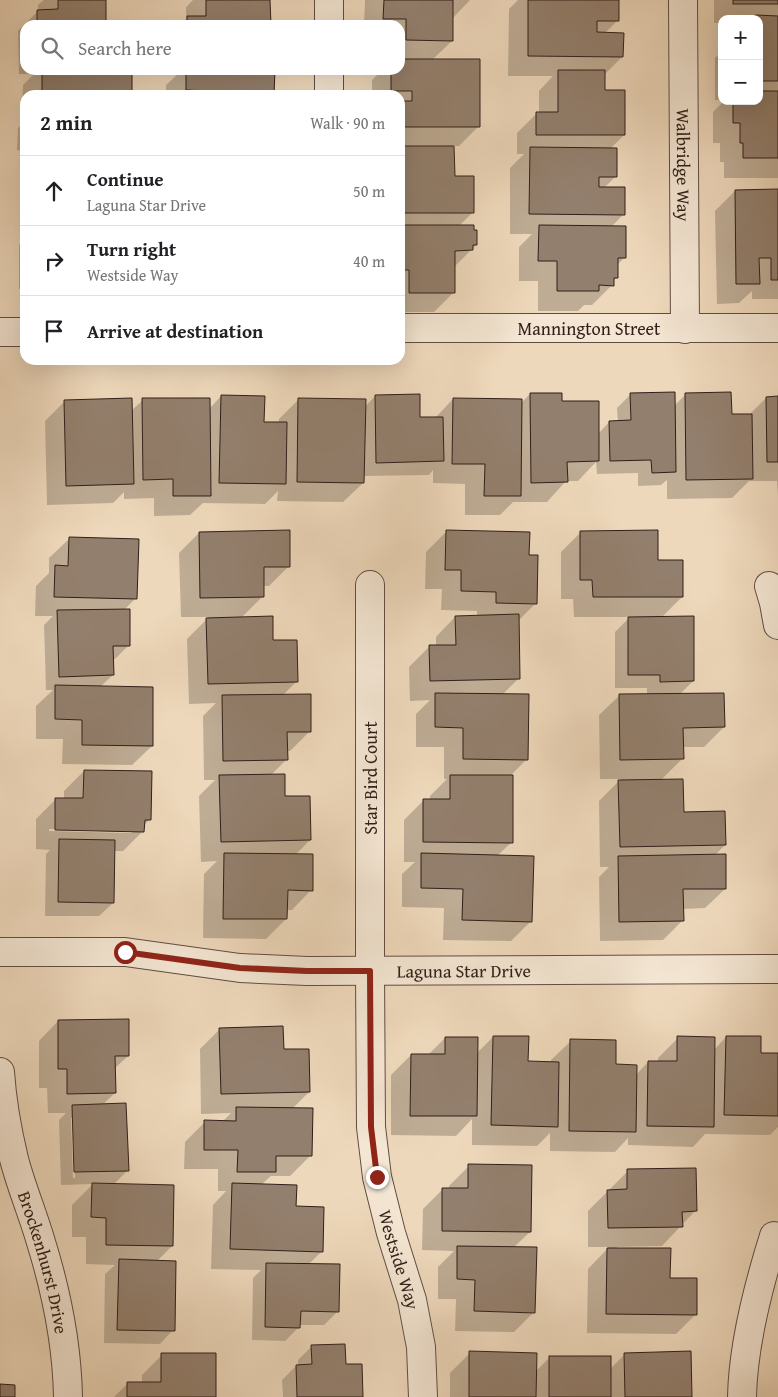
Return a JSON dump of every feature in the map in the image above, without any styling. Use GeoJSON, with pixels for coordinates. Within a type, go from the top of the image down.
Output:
{"type":"FeatureCollection","features":[{"type":"Feature","properties":{"kind":"street"},"geometry":{"type":"LineString","coordinates":[[328,0],[329,20]]}},
{"type":"Feature","properties":{"kind":"street","name":"Walbridge Way"},"geometry":{"type":"LineString","coordinates":[[683,0],[685,329]]}},
{"type":"Feature","properties":{"kind":"street"},"geometry":{"type":"LineString","coordinates":[[329,75],[329,90]]}},
{"type":"Feature","properties":{"kind":"street","name":"Mannington Street"},"geometry":{"type":"LineString","coordinates":[[405,328],[778,328]]}},
{"type":"Feature","properties":{"kind":"street"},"geometry":{"type":"LineString","coordinates":[[0,332],[20,332]]}},
{"type":"Feature","properties":{"kind":"street","name":"Star Bird Court"},"geometry":{"type":"LineString","coordinates":[[370,585],[370,971]]}},
{"type":"Feature","properties":{"kind":"street"},"geometry":{"type":"LineString","coordinates":[[769,586],[778,626]]}},
{"type":"Feature","properties":{"kind":"street","name":"Laguna Star Drive"},"geometry":{"type":"LineString","coordinates":[[0,952],[125,952],[240,968],[307,971],[778,969]]}},
{"type":"Feature","properties":{"kind":"street","name":"Westside Way"},"geometry":{"type":"LineString","coordinates":[[370,971],[371,1127],[376,1169],[391,1233],[412,1300],[421,1347],[423,1397]]}},
{"type":"Feature","properties":{"kind":"street","name":"Brockenhurst Drive"},"geometry":{"type":"LineString","coordinates":[[0,1072],[2,1097],[14,1160],[40,1240],[56,1301],[68,1374],[68,1397]]}},
{"type":"Feature","properties":{"kind":"street"},"geometry":{"type":"LineString","coordinates":[[742,1397],[748,1336],[774,1236]]}},
{"type":"Feature","properties":{"kind":"building"},"geometry":{"type":"Polygon","coordinates":[[[58,0],[106,0],[106,20],[37,20],[37,10],[58,9],[58,0]]]}},
{"type":"Feature","properties":{"kind":"building"},"geometry":{"type":"Polygon","coordinates":[[[206,0],[270,0],[271,20],[187,20],[187,16],[206,16],[206,0]]]}},
{"type":"Feature","properties":{"kind":"building"},"geometry":{"type":"Polygon","coordinates":[[[384,0],[453,0],[453,41],[406,40],[406,19],[383,19],[384,0]]]}},
{"type":"Feature","properties":{"kind":"building"},"geometry":{"type":"Polygon","coordinates":[[[528,0],[619,0],[619,21],[597,21],[597,32],[624,33],[623,57],[528,56],[528,0]]]}},
{"type":"Feature","properties":{"kind":"building"},"geometry":{"type":"Polygon","coordinates":[[[733,0],[778,0],[778,4],[733,4],[733,0]]]}},
{"type":"Feature","properties":{"kind":"building"},"geometry":{"type":"Polygon","coordinates":[[[763,15],[778,16],[778,81],[763,81],[763,15]]]}},
{"type":"Feature","properties":{"kind":"building"},"geometry":{"type":"Polygon","coordinates":[[[405,59],[480,59],[480,127],[405,127],[405,101],[412,101],[412,91],[391,90],[391,75],[405,75],[405,59]]]}},
{"type":"Feature","properties":{"kind":"building"},"geometry":{"type":"Polygon","coordinates":[[[558,70],[605,70],[605,90],[625,90],[625,135],[536,135],[536,112],[558,112],[558,70]]]}},
{"type":"Feature","properties":{"kind":"building"},"geometry":{"type":"Polygon","coordinates":[[[42,75],[132,75],[132,90],[42,90],[42,75]]]}},
{"type":"Feature","properties":{"kind":"building"},"geometry":{"type":"Polygon","coordinates":[[[186,75],[275,75],[274,90],[186,90],[186,75]]]}},
{"type":"Feature","properties":{"kind":"building"},"geometry":{"type":"Polygon","coordinates":[[[763,91],[778,91],[778,158],[743,158],[743,143],[740,143],[740,123],[733,123],[733,105],[763,105],[763,91]]]}},
{"type":"Feature","properties":{"kind":"building"},"geometry":{"type":"Polygon","coordinates":[[[405,146],[454,146],[455,176],[474,176],[474,213],[405,213],[405,146]]]}},
{"type":"Feature","properties":{"kind":"building"},"geometry":{"type":"Polygon","coordinates":[[[530,147],[617,148],[617,177],[599,177],[599,187],[625,187],[625,215],[529,214],[530,147]]]}},
{"type":"Feature","properties":{"kind":"building"},"geometry":{"type":"Polygon","coordinates":[[[778,189],[778,280],[771,280],[771,258],[759,258],[760,284],[736,284],[735,190],[778,189]]]}},
{"type":"Feature","properties":{"kind":"building"},"geometry":{"type":"Polygon","coordinates":[[[405,225],[474,225],[474,230],[477,230],[477,245],[473,245],[473,250],[455,251],[455,293],[409,293],[409,270],[405,270],[405,225]]]}},
{"type":"Feature","properties":{"kind":"building"},"geometry":{"type":"Polygon","coordinates":[[[539,225],[626,226],[626,258],[618,258],[618,278],[614,278],[614,286],[599,285],[599,291],[557,291],[557,261],[538,261],[539,225]]]}},
{"type":"Feature","properties":{"kind":"building"},"geometry":{"type":"Polygon","coordinates":[[[675,392],[676,472],[652,473],[651,460],[610,461],[609,421],[631,420],[630,393],[675,392]]]}},
{"type":"Feature","properties":{"kind":"building"},"geometry":{"type":"Polygon","coordinates":[[[731,392],[732,414],[752,414],[753,479],[686,480],[685,393],[731,392]]]}},
{"type":"Feature","properties":{"kind":"building"},"geometry":{"type":"Polygon","coordinates":[[[530,393],[562,393],[562,401],[599,401],[599,461],[567,462],[568,482],[531,483],[530,393]]]}},
{"type":"Feature","properties":{"kind":"building"},"geometry":{"type":"Polygon","coordinates":[[[420,394],[420,417],[443,417],[444,461],[376,463],[375,395],[420,394]]]}},
{"type":"Feature","properties":{"kind":"building"},"geometry":{"type":"Polygon","coordinates":[[[221,395],[265,396],[264,422],[287,422],[286,484],[219,483],[221,395]]]}},
{"type":"Feature","properties":{"kind":"building"},"geometry":{"type":"Polygon","coordinates":[[[778,396],[778,462],[767,462],[766,397],[778,396]]]}},
{"type":"Feature","properties":{"kind":"building"},"geometry":{"type":"Polygon","coordinates":[[[132,398],[134,484],[66,486],[64,400],[132,398]]]}},
{"type":"Feature","properties":{"kind":"building"},"geometry":{"type":"Polygon","coordinates":[[[142,398],[210,398],[211,496],[173,496],[173,479],[143,480],[142,398]]]}},
{"type":"Feature","properties":{"kind":"building"},"geometry":{"type":"Polygon","coordinates":[[[298,398],[366,399],[364,483],[297,482],[298,398]]]}},
{"type":"Feature","properties":{"kind":"building"},"geometry":{"type":"Polygon","coordinates":[[[453,398],[522,399],[521,496],[484,496],[485,464],[452,464],[453,398]]]}},
{"type":"Feature","properties":{"kind":"building"},"geometry":{"type":"Polygon","coordinates":[[[290,530],[290,567],[264,567],[264,597],[200,598],[199,532],[290,530]]]}},
{"type":"Feature","properties":{"kind":"building"},"geometry":{"type":"Polygon","coordinates":[[[446,530],[530,532],[529,555],[538,555],[537,604],[496,603],[496,592],[461,591],[461,570],[445,570],[446,530]]]}},
{"type":"Feature","properties":{"kind":"building"},"geometry":{"type":"Polygon","coordinates":[[[658,530],[658,560],[683,560],[683,597],[593,597],[592,580],[580,580],[580,531],[658,530]]]}},
{"type":"Feature","properties":{"kind":"building"},"geometry":{"type":"Polygon","coordinates":[[[69,537],[139,539],[137,599],[54,597],[55,565],[68,566],[69,537]]]}},
{"type":"Feature","properties":{"kind":"building"},"geometry":{"type":"Polygon","coordinates":[[[130,609],[130,646],[113,646],[114,675],[59,677],[57,610],[130,609]]]}},
{"type":"Feature","properties":{"kind":"building"},"geometry":{"type":"Polygon","coordinates":[[[519,614],[520,679],[430,681],[429,645],[456,645],[455,616],[519,614]]]}},
{"type":"Feature","properties":{"kind":"building"},"geometry":{"type":"Polygon","coordinates":[[[273,616],[273,640],[297,640],[298,682],[208,684],[206,618],[273,616]]]}},
{"type":"Feature","properties":{"kind":"building"},"geometry":{"type":"Polygon","coordinates":[[[694,616],[694,681],[660,682],[660,675],[628,675],[628,617],[694,616]]]}},
{"type":"Feature","properties":{"kind":"building"},"geometry":{"type":"Polygon","coordinates":[[[55,685],[153,687],[153,746],[82,745],[82,720],[55,719],[55,685]]]}},
{"type":"Feature","properties":{"kind":"building"},"geometry":{"type":"Polygon","coordinates":[[[435,693],[529,694],[528,760],[463,759],[463,728],[435,727],[435,693]]]}},
{"type":"Feature","properties":{"kind":"building"},"geometry":{"type":"Polygon","coordinates":[[[724,693],[725,727],[683,728],[684,759],[620,760],[619,694],[724,693]]]}},
{"type":"Feature","properties":{"kind":"building"},"geometry":{"type":"Polygon","coordinates":[[[311,694],[311,732],[287,732],[288,760],[223,761],[222,695],[311,694]]]}},
{"type":"Feature","properties":{"kind":"building"},"geometry":{"type":"Polygon","coordinates":[[[84,770],[152,771],[151,820],[145,820],[144,832],[55,830],[55,798],[83,798],[84,770]]]}},
{"type":"Feature","properties":{"kind":"building"},"geometry":{"type":"Polygon","coordinates":[[[285,774],[285,796],[310,796],[311,840],[221,842],[219,775],[285,774]]]}},
{"type":"Feature","properties":{"kind":"building"},"geometry":{"type":"Polygon","coordinates":[[[450,775],[513,775],[513,843],[423,842],[423,799],[450,799],[450,775]]]}},
{"type":"Feature","properties":{"kind":"building"},"geometry":{"type":"Polygon","coordinates":[[[683,779],[684,812],[725,811],[726,845],[620,847],[618,780],[683,779]]]}},
{"type":"Feature","properties":{"kind":"building"},"geometry":{"type":"Polygon","coordinates":[[[59,839],[115,840],[114,903],[58,902],[59,839]]]}},
{"type":"Feature","properties":{"kind":"building"},"geometry":{"type":"Polygon","coordinates":[[[224,853],[313,854],[313,891],[288,890],[287,919],[223,919],[224,853]]]}},
{"type":"Feature","properties":{"kind":"building"},"geometry":{"type":"Polygon","coordinates":[[[421,853],[534,856],[532,922],[462,920],[463,889],[421,888],[421,853]]]}},
{"type":"Feature","properties":{"kind":"building"},"geometry":{"type":"Polygon","coordinates":[[[726,854],[726,889],[683,889],[684,921],[619,922],[618,856],[726,854]]]}},
{"type":"Feature","properties":{"kind":"building"},"geometry":{"type":"Polygon","coordinates":[[[129,1019],[129,1056],[115,1056],[116,1093],[67,1094],[67,1069],[58,1069],[58,1020],[129,1019]]]}},
{"type":"Feature","properties":{"kind":"building"},"geometry":{"type":"Polygon","coordinates":[[[283,1026],[284,1049],[309,1049],[310,1092],[221,1094],[219,1028],[283,1026]]]}},
{"type":"Feature","properties":{"kind":"building"},"geometry":{"type":"Polygon","coordinates":[[[493,1036],[529,1036],[528,1061],[559,1062],[558,1127],[491,1125],[493,1036]]]}},
{"type":"Feature","properties":{"kind":"building"},"geometry":{"type":"Polygon","coordinates":[[[677,1036],[715,1037],[714,1127],[647,1126],[648,1061],[677,1061],[677,1036]]]}},
{"type":"Feature","properties":{"kind":"building"},"geometry":{"type":"Polygon","coordinates":[[[726,1036],[761,1036],[761,1053],[778,1053],[778,1116],[724,1115],[726,1036]]]}},
{"type":"Feature","properties":{"kind":"building"},"geometry":{"type":"Polygon","coordinates":[[[445,1037],[478,1037],[477,1116],[410,1116],[411,1054],[445,1054],[445,1037]]]}},
{"type":"Feature","properties":{"kind":"building"},"geometry":{"type":"Polygon","coordinates":[[[570,1039],[616,1040],[616,1064],[637,1065],[636,1132],[569,1131],[570,1039]]]}},
{"type":"Feature","properties":{"kind":"building"},"geometry":{"type":"Polygon","coordinates":[[[126,1103],[129,1171],[74,1172],[72,1105],[126,1103]]]}},
{"type":"Feature","properties":{"kind":"building"},"geometry":{"type":"Polygon","coordinates":[[[236,1107],[313,1108],[312,1156],[276,1156],[276,1172],[237,1172],[238,1150],[204,1150],[204,1120],[236,1121],[236,1107]]]}},
{"type":"Feature","properties":{"kind":"building"},"geometry":{"type":"Polygon","coordinates":[[[468,1164],[532,1165],[531,1232],[442,1231],[442,1188],[468,1188],[468,1164]]]}},
{"type":"Feature","properties":{"kind":"building"},"geometry":{"type":"Polygon","coordinates":[[[696,1168],[697,1211],[682,1212],[683,1227],[608,1228],[607,1190],[627,1189],[627,1169],[696,1168]]]}},
{"type":"Feature","properties":{"kind":"building"},"geometry":{"type":"Polygon","coordinates":[[[92,1183],[174,1185],[173,1246],[106,1245],[106,1218],[91,1217],[92,1183]]]}},
{"type":"Feature","properties":{"kind":"building"},"geometry":{"type":"Polygon","coordinates":[[[232,1183],[297,1185],[296,1206],[324,1207],[323,1252],[230,1249],[232,1183]]]}},
{"type":"Feature","properties":{"kind":"building"},"geometry":{"type":"Polygon","coordinates":[[[457,1246],[537,1247],[535,1313],[474,1311],[475,1280],[457,1279],[457,1246]]]}},
{"type":"Feature","properties":{"kind":"building"},"geometry":{"type":"Polygon","coordinates":[[[607,1248],[671,1248],[670,1278],[697,1278],[697,1315],[606,1314],[607,1248]]]}},
{"type":"Feature","properties":{"kind":"building"},"geometry":{"type":"Polygon","coordinates":[[[119,1259],[176,1261],[175,1331],[117,1330],[119,1259]]]}},
{"type":"Feature","properties":{"kind":"building"},"geometry":{"type":"Polygon","coordinates":[[[266,1263],[340,1264],[339,1312],[301,1311],[300,1328],[265,1327],[266,1263]]]}},
{"type":"Feature","properties":{"kind":"building"},"geometry":{"type":"Polygon","coordinates":[[[345,1344],[346,1364],[362,1364],[363,1397],[297,1397],[296,1365],[312,1364],[311,1345],[345,1344]]]}},
{"type":"Feature","properties":{"kind":"building"},"geometry":{"type":"Polygon","coordinates":[[[469,1351],[537,1353],[536,1397],[469,1397],[469,1351]]]}},
{"type":"Feature","properties":{"kind":"building"},"geometry":{"type":"Polygon","coordinates":[[[691,1351],[692,1397],[625,1397],[624,1353],[691,1351]]]}},
{"type":"Feature","properties":{"kind":"building"},"geometry":{"type":"Polygon","coordinates":[[[161,1353],[216,1353],[216,1397],[127,1397],[127,1382],[161,1382],[161,1353]]]}},
{"type":"Feature","properties":{"kind":"building"},"geometry":{"type":"Polygon","coordinates":[[[549,1356],[611,1356],[611,1397],[549,1397],[549,1356]]]}},
{"type":"Feature","properties":{"kind":"building"},"geometry":{"type":"Polygon","coordinates":[[[0,1384],[15,1385],[15,1397],[0,1397],[0,1384]]]}},
{"type":"Feature","properties":{"kind":"route"},"geometry":{"type":"LineString","coordinates":[[125,952],[240,968],[370,971],[371,1127],[377,1177]]}}]}
